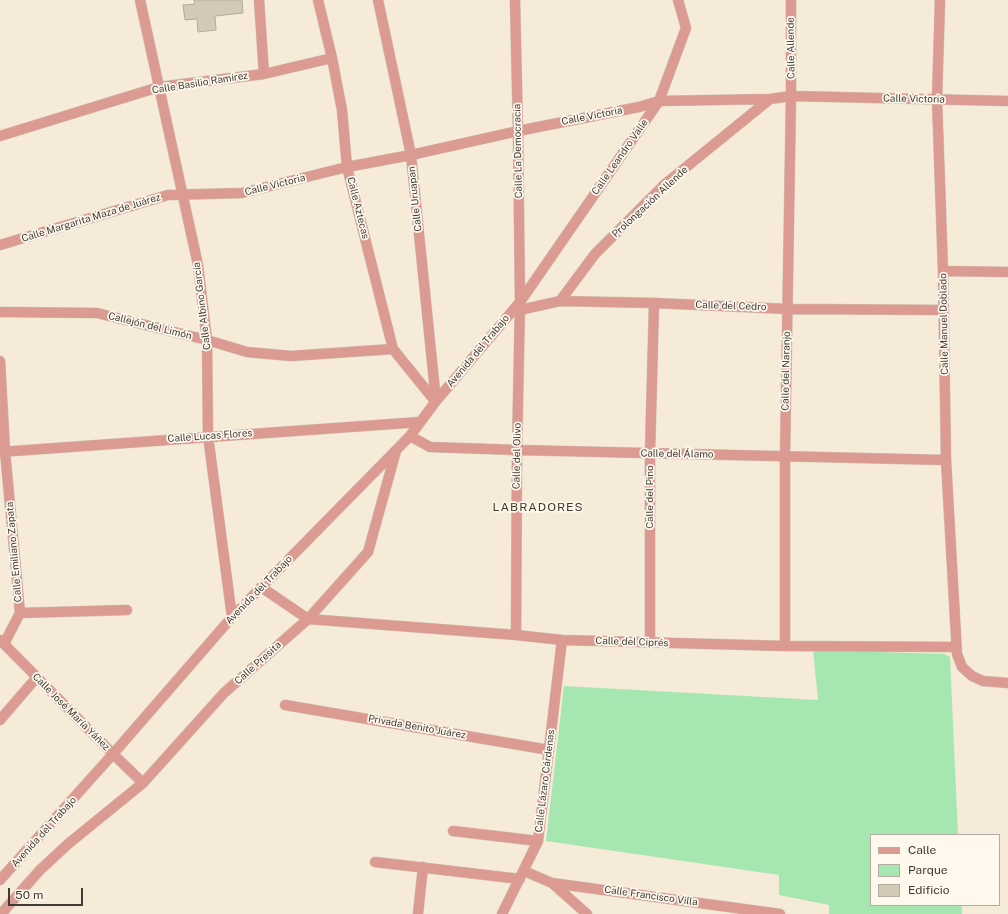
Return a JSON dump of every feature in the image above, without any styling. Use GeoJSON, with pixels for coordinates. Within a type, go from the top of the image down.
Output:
{"type":"FeatureCollection","features":[{"type":"Feature","properties":{"kind":"street","name":"Calle Albino García"},"geometry":{"type":"LineString","coordinates":[[140,0],[198,265],[207,340],[208,436],[232,616]]}},
{"type":"Feature","properties":{"kind":"street"},"geometry":{"type":"LineString","coordinates":[[259,0],[264,74]]}},
{"type":"Feature","properties":{"kind":"street","name":"Calle Aztecas"},"geometry":{"type":"LineString","coordinates":[[318,0],[332,58],[342,110],[347,166],[393,349],[436,401]]}},
{"type":"Feature","properties":{"kind":"street","name":"Calle Uruapan"},"geometry":{"type":"LineString","coordinates":[[378,0],[411,154],[436,401]]}},
{"type":"Feature","properties":{"kind":"street","name":"Calle La Democracia"},"geometry":{"type":"LineString","coordinates":[[515,0],[520,306]]}},
{"type":"Feature","properties":{"kind":"street","name":"Calle Leandro Valle"},"geometry":{"type":"LineString","coordinates":[[520,306],[659,101],[686,28],[678,0]]}},
{"type":"Feature","properties":{"kind":"street","name":"Calle Allende"},"geometry":{"type":"LineString","coordinates":[[791,0],[791,96]]}},
{"type":"Feature","properties":{"kind":"street","name":"Calle Manuel Doblado"},"geometry":{"type":"LineString","coordinates":[[940,0],[937,100],[944,310],[946,460],[956,647],[959,661],[967,673],[983,682],[1008,684]]}},
{"type":"Feature","properties":{"kind":"street","name":"Calle Basilio Ramírez"},"geometry":{"type":"LineString","coordinates":[[0,136],[159,87],[264,74],[332,58]]}},
{"type":"Feature","properties":{"kind":"street","name":"Calle Victoria"},"geometry":{"type":"LineString","coordinates":[[182,194],[242,193],[347,166],[639,107],[659,101],[770,99],[791,96],[1008,101]]}},
{"type":"Feature","properties":{"kind":"street","name":"Calle del Naranjo"},"geometry":{"type":"LineString","coordinates":[[785,646],[785,456],[791,96]]}},
{"type":"Feature","properties":{"kind":"street","name":"Prolongación Allende"},"geometry":{"type":"LineString","coordinates":[[560,301],[595,254],[664,185],[770,99]]}},
{"type":"Feature","properties":{"kind":"street","name":"Calle Margarita Maza de Juárez"},"geometry":{"type":"LineString","coordinates":[[0,245],[168,195],[182,194]]}},
{"type":"Feature","properties":{"kind":"street"},"geometry":{"type":"LineString","coordinates":[[943,271],[1008,272]]}},
{"type":"Feature","properties":{"kind":"street","name":"Calle del Cedro"},"geometry":{"type":"LineString","coordinates":[[520,306],[560,301],[654,303],[788,309],[944,310]]}},
{"type":"Feature","properties":{"kind":"street","name":"Calle del Pino"},"geometry":{"type":"LineString","coordinates":[[650,643],[650,453],[654,303]]}},
{"type":"Feature","properties":{"kind":"street","name":"Avenida del Trabajo"},"geometry":{"type":"LineString","coordinates":[[0,880],[113,754],[232,616],[410,436],[436,401],[520,306]]}},
{"type":"Feature","properties":{"kind":"street","name":"Calle del Olivo"},"geometry":{"type":"LineString","coordinates":[[516,635],[517,450],[520,306]]}},
{"type":"Feature","properties":{"kind":"street","name":"Callejón del Limón"},"geometry":{"type":"LineString","coordinates":[[0,312],[96,312],[207,340],[247,352],[291,356],[393,349]]}},
{"type":"Feature","properties":{"kind":"street","name":"Calle Emiliano Zapata"},"geometry":{"type":"LineString","coordinates":[[0,361],[3,451],[20,613],[2,642]]}},
{"type":"Feature","properties":{"kind":"street","name":"Calle Lucas Flores"},"geometry":{"type":"LineString","coordinates":[[3,451],[420,422]]}},
{"type":"Feature","properties":{"kind":"street","name":"Calle del Álamo"},"geometry":{"type":"LineString","coordinates":[[410,436],[430,447],[946,460]]}},
{"type":"Feature","properties":{"kind":"street","name":"Calle Presita"},"geometry":{"type":"LineString","coordinates":[[1,914],[40,870],[68,844],[143,783],[224,693],[308,619],[368,552],[396,450]]}},
{"type":"Feature","properties":{"kind":"street"},"geometry":{"type":"LineString","coordinates":[[261,587],[308,619]]}},
{"type":"Feature","properties":{"kind":"street"},"geometry":{"type":"LineString","coordinates":[[20,613],[127,610]]}},
{"type":"Feature","properties":{"kind":"street","name":"Calle del Ciprés"},"geometry":{"type":"LineString","coordinates":[[308,619],[562,640],[785,646],[956,647]]}},
{"type":"Feature","properties":{"kind":"street","name":"Calle Lázaro Cárdenas"},"geometry":{"type":"LineString","coordinates":[[502,914],[538,841],[562,640]]}},
{"type":"Feature","properties":{"kind":"street","name":"Calle José María Yáñez"},"geometry":{"type":"LineString","coordinates":[[2,642],[143,783]]}},
{"type":"Feature","properties":{"kind":"street"},"geometry":{"type":"LineString","coordinates":[[0,720],[37,677]]}},
{"type":"Feature","properties":{"kind":"street","name":"Privada Benito Juárez"},"geometry":{"type":"LineString","coordinates":[[285,705],[549,750]]}},
{"type":"Feature","properties":{"kind":"street"},"geometry":{"type":"LineString","coordinates":[[453,831],[538,841]]}},
{"type":"Feature","properties":{"kind":"street","name":"Calle Francisco Villa"},"geometry":{"type":"LineString","coordinates":[[375,862],[522,875],[552,883],[780,914]]}},
{"type":"Feature","properties":{"kind":"street"},"geometry":{"type":"LineString","coordinates":[[418,914],[424,867]]}},
{"type":"Feature","properties":{"kind":"street"},"geometry":{"type":"LineString","coordinates":[[552,883],[587,914]]}},
{"type":"Feature","properties":{"kind":"green space"},"geometry":{"type":"Polygon","coordinates":[[[813,650],[944,654],[950,657],[958,834],[870,834],[870,906],[962,906],[962,914],[829,914],[829,905],[779,895],[779,875],[546,841],[564,686],[818,700],[813,650]]]}},
{"type":"Feature","properties":{"kind":"building"},"geometry":{"type":"Polygon","coordinates":[[[194,0],[242,0],[243,13],[215,16],[216,30],[198,32],[197,19],[185,20],[183,5],[195,4],[194,0]]]}},
{"type":"Feature","properties":{"kind":"district","name":"LABRADORES"},"geometry":{"type":"Point","coordinates":[538,507]}}]}
